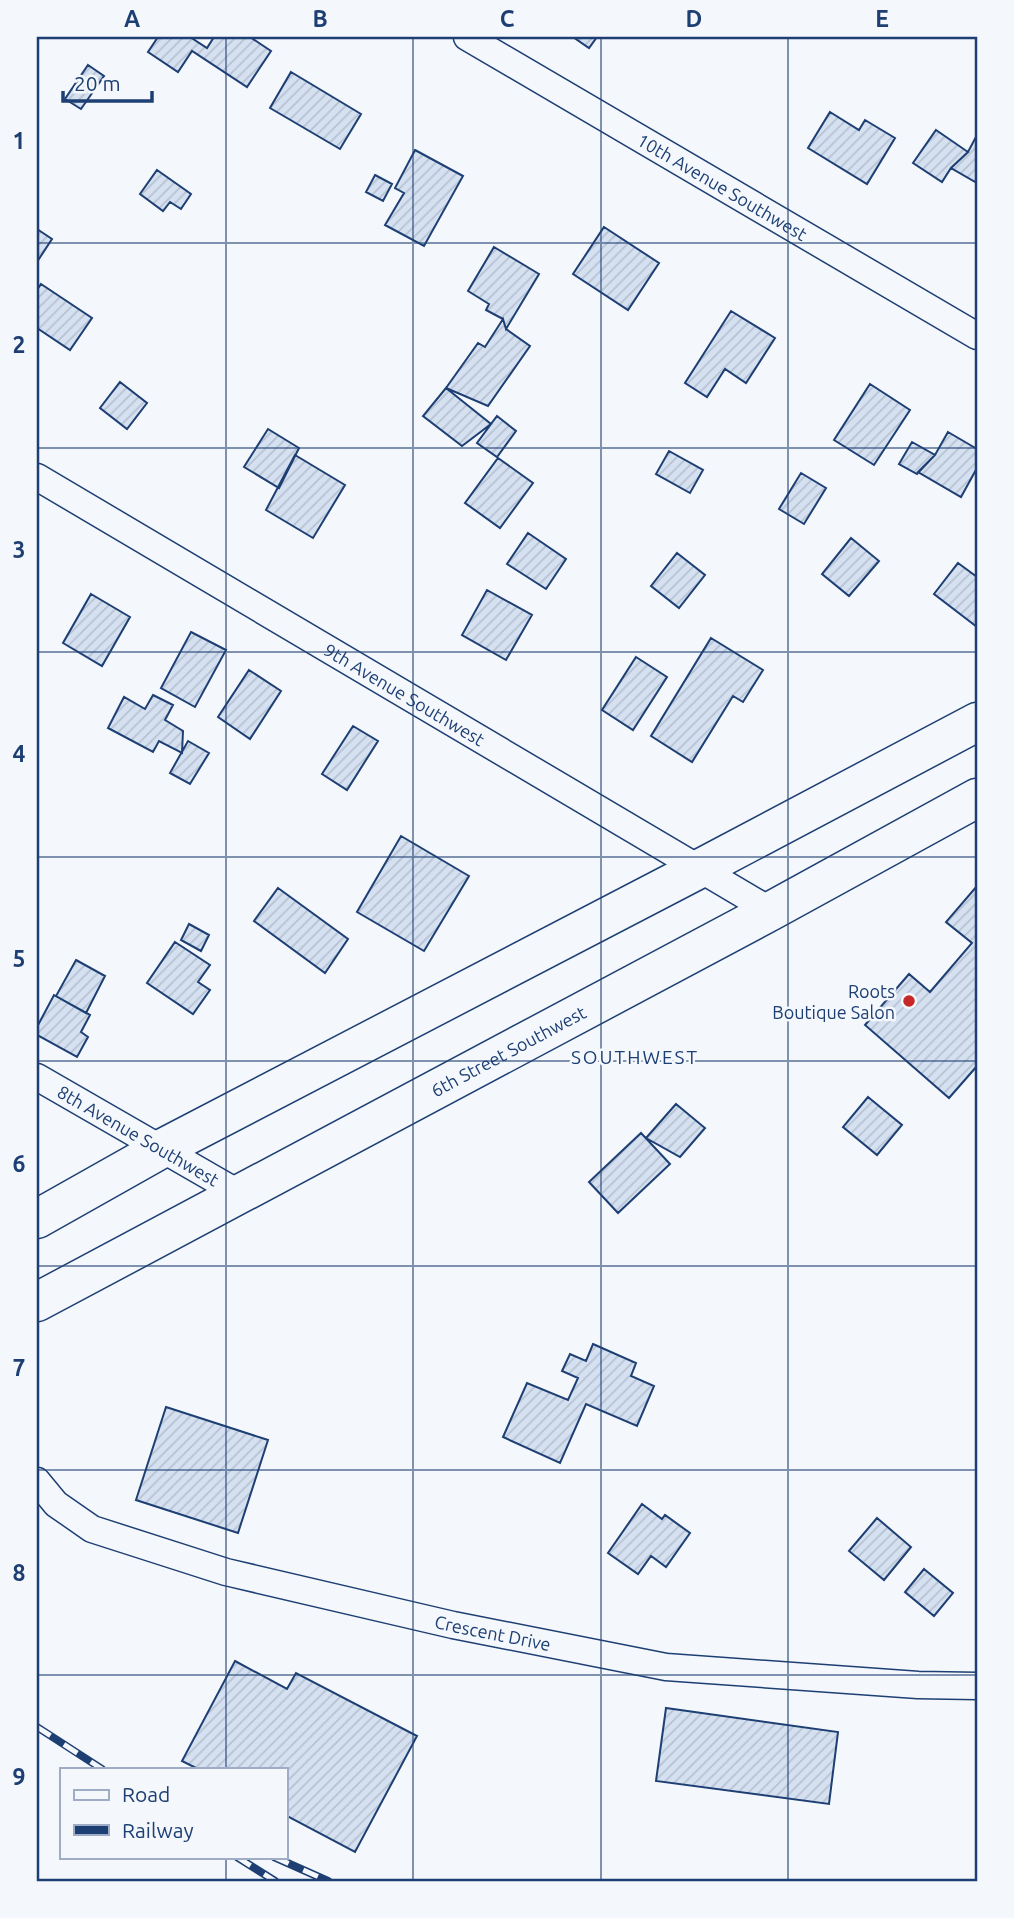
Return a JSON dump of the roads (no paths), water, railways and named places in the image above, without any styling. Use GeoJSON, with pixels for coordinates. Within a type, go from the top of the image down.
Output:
{"type":"FeatureCollection","features":[{"type":"Feature","properties":{"kind":"main road"},"geometry":{"type":"LineString","coordinates":[[37,1219],[163,1147],[977,722]]}},
{"type":"Feature","properties":{"kind":"main road","name":"6th Street Southwest"},"geometry":{"type":"LineString","coordinates":[[37,1302],[771,911],[977,798]]}},
{"type":"Feature","properties":{"kind":"street","name":"10th Avenue Southwest"},"geometry":{"type":"LineString","coordinates":[[467,37],[977,336]]}},
{"type":"Feature","properties":{"kind":"street","name":"9th Avenue Southwest"},"geometry":{"type":"LineString","coordinates":[[37,477],[771,911]]}},
{"type":"Feature","properties":{"kind":"street","name":"8th Avenue Southwest"},"geometry":{"type":"LineString","coordinates":[[37,1077],[163,1147],[240,1194]]}},
{"type":"Feature","properties":{"kind":"street","name":"Crescent Drive"},"geometry":{"type":"LineString","coordinates":[[37,1481],[56,1504],[92,1529],[226,1572],[453,1625],[666,1667],[918,1685],[977,1686]]}},
{"type":"Feature","properties":{"kind":"railway"},"geometry":{"type":"LineString","coordinates":[[37,1727],[100,1768]]}},
{"type":"Feature","properties":{"kind":"railway"},"geometry":{"type":"LineString","coordinates":[[239,1858],[275,1881]]}},
{"type":"Feature","properties":{"kind":"railway"},"geometry":{"type":"LineString","coordinates":[[276,1858],[328,1881]]}},
{"type":"Feature","properties":{"kind":"place","name":"Roots Boutique Salon"},"geometry":{"type":"Point","coordinates":[909,1001]}},
{"type":"Feature","properties":{"kind":"district","name":"SOUTHWEST"},"geometry":{"type":"Point","coordinates":[635,1057]}}]}
